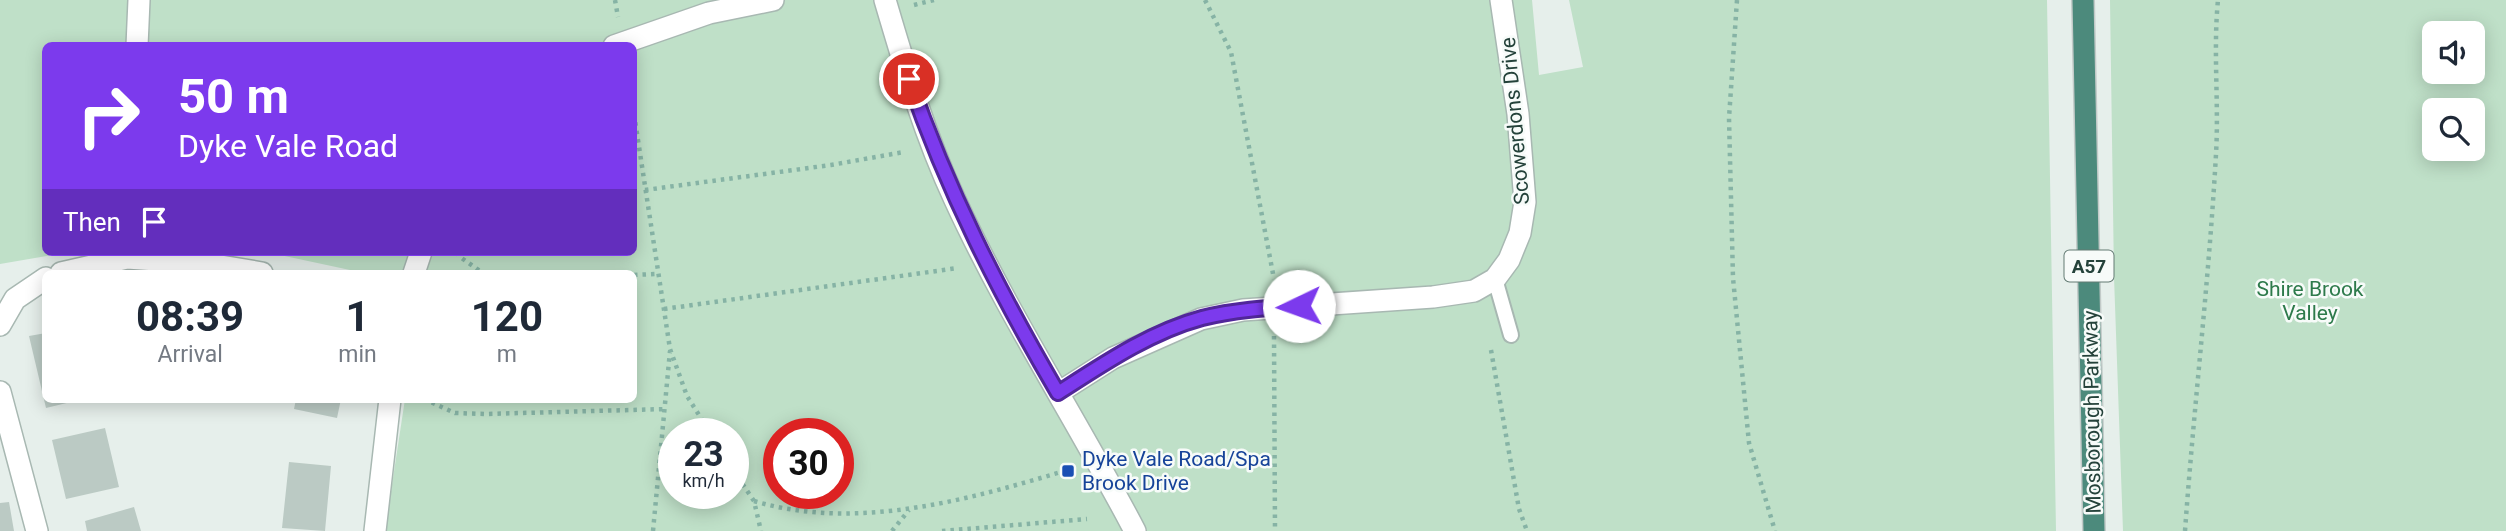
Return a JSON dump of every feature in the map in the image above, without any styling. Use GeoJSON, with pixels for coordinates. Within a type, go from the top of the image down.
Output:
{"type":"FeatureCollection","features":[{"type":"Feature","properties":{"kind":"highway","name":"Mosborough Parkway"},"geometry":{"type":"LineString","coordinates":[[2083,0],[2094,531]]}},
{"type":"Feature","properties":{"kind":"street"},"geometry":{"type":"LineString","coordinates":[[137,42],[139,0]]}},
{"type":"Feature","properties":{"kind":"street"},"geometry":{"type":"LineString","coordinates":[[626,42],[709,13],[773,0]]}},
{"type":"Feature","properties":{"kind":"street"},"geometry":{"type":"LineString","coordinates":[[885,0],[932,145],[986,264],[1135,531]]}},
{"type":"Feature","properties":{"kind":"street","name":"Scowerdons Drive"},"geometry":{"type":"LineString","coordinates":[[1495,279],[1509,260],[1520,233],[1525,202],[1518,114],[1502,0]]}},
{"type":"Feature","properties":{"kind":"street"},"geometry":{"type":"LineString","coordinates":[[72,270],[123,256]]}},
{"type":"Feature","properties":{"kind":"street"},"geometry":{"type":"LineString","coordinates":[[136,256],[244,270]]}},
{"type":"Feature","properties":{"kind":"street"},"geometry":{"type":"LineString","coordinates":[[1058,393],[1113,358],[1200,319],[1243,310],[1433,298],[1474,292],[1495,279]]}},
{"type":"Feature","properties":{"kind":"street"},"geometry":{"type":"LineString","coordinates":[[0,325],[15,299],[42,281]]}},
{"type":"Feature","properties":{"kind":"street"},"geometry":{"type":"LineString","coordinates":[[0,392],[37,531]]}},
{"type":"Feature","properties":{"kind":"street"},"geometry":{"type":"LineString","coordinates":[[375,531],[390,403]]}},
{"type":"Feature","properties":{"kind":"lane"},"geometry":{"type":"LineString","coordinates":[[1495,279],[1511,335]]}},
{"type":"Feature","properties":{"kind":"path"},"geometry":{"type":"LineString","coordinates":[[1205,0],[1231,52],[1275,285]]}},
{"type":"Feature","properties":{"kind":"path"},"geometry":{"type":"LineString","coordinates":[[1737,0],[1728,118],[1733,278],[1749,443],[1775,531]]}},
{"type":"Feature","properties":{"kind":"path"},"geometry":{"type":"LineString","coordinates":[[2185,531],[2192,425],[2205,323],[2215,164],[2218,0]]}},
{"type":"Feature","properties":{"kind":"path"},"geometry":{"type":"LineString","coordinates":[[637,135],[656,274],[670,349],[687,396],[700,418]]}},
{"type":"Feature","properties":{"kind":"path"},"geometry":{"type":"LineString","coordinates":[[645,190],[831,166],[932,145]]}},
{"type":"Feature","properties":{"kind":"path"},"geometry":{"type":"LineString","coordinates":[[461,256],[478,270]]}},
{"type":"Feature","properties":{"kind":"path"},"geometry":{"type":"LineString","coordinates":[[664,309],[986,264]]}},
{"type":"Feature","properties":{"kind":"path"},"geometry":{"type":"LineString","coordinates":[[637,275],[656,274]]}},
{"type":"Feature","properties":{"kind":"path"},"geometry":{"type":"LineString","coordinates":[[1275,332],[1275,531]]}},
{"type":"Feature","properties":{"kind":"path"},"geometry":{"type":"LineString","coordinates":[[1491,348],[1519,509],[1527,531]]}},
{"type":"Feature","properties":{"kind":"path"},"geometry":{"type":"LineString","coordinates":[[653,531],[667,409],[670,349]]}},
{"type":"Feature","properties":{"kind":"path"},"geometry":{"type":"LineString","coordinates":[[433,403],[455,413],[475,414],[667,409]]}},
{"type":"Feature","properties":{"kind":"path"},"geometry":{"type":"LineString","coordinates":[[754,501],[804,515],[842,518],[909,510],[1002,489],[1061,472]]}},
{"type":"Feature","properties":{"kind":"path"},"geometry":{"type":"LineString","coordinates":[[749,494],[754,501],[761,531]]}},
{"type":"Feature","properties":{"kind":"path"},"geometry":{"type":"LineString","coordinates":[[892,531],[909,510]]}},
{"type":"Feature","properties":{"kind":"path"},"geometry":{"type":"LineString","coordinates":[[942,531],[1087,519]]}},
{"type":"Feature","properties":{"kind":"green space"},"geometry":{"type":"Polygon","coordinates":[[[0,0],[1532,0],[1539,75],[1583,67],[1569,0],[2047,0],[2056,531],[385,531],[404,403],[637,403],[637,270],[350,270],[285,256],[637,256],[637,42],[42,42],[42,256],[47,256],[0,264],[0,0]]]}},
{"type":"Feature","properties":{"kind":"green space","name":"Shire Brook Valley"},"geometry":{"type":"Polygon","coordinates":[[[2110,0],[2506,0],[2506,531],[2123,531],[2114,277],[2110,0]]]}},
{"type":"Feature","properties":{"kind":"building"},"geometry":{"type":"Polygon","coordinates":[[[42,334],[42,391],[29,336],[42,334]]]}},
{"type":"Feature","properties":{"kind":"building"},"geometry":{"type":"Polygon","coordinates":[[[45,403],[67,403],[46,408],[45,403]]]}},
{"type":"Feature","properties":{"kind":"building"},"geometry":{"type":"Polygon","coordinates":[[[295,403],[340,403],[337,418],[294,409],[295,403]]]}},
{"type":"Feature","properties":{"kind":"building"},"geometry":{"type":"Polygon","coordinates":[[[105,428],[119,487],[66,499],[52,440],[105,428]]]}},
{"type":"Feature","properties":{"kind":"building"},"geometry":{"type":"Polygon","coordinates":[[[289,462],[331,466],[325,531],[282,528],[289,462]]]}},
{"type":"Feature","properties":{"kind":"building"},"geometry":{"type":"Polygon","coordinates":[[[9,502],[14,531],[0,531],[0,503],[9,502]]]}},
{"type":"Feature","properties":{"kind":"building"},"geometry":{"type":"Polygon","coordinates":[[[134,507],[141,531],[87,531],[85,521],[134,507]]]}},
{"type":"Feature","properties":{"kind":"place","name":"Dyke Vale Road/Spa Brook Drive"},"geometry":{"type":"Point","coordinates":[1068,471]}},
{"type":"Feature","properties":{"kind":"route"},"geometry":{"type":"LineString","coordinates":[[909,79],[954,199],[997,285],[1058,393],[1147,340],[1200,319],[1243,310],[1299,306]]}}]}
